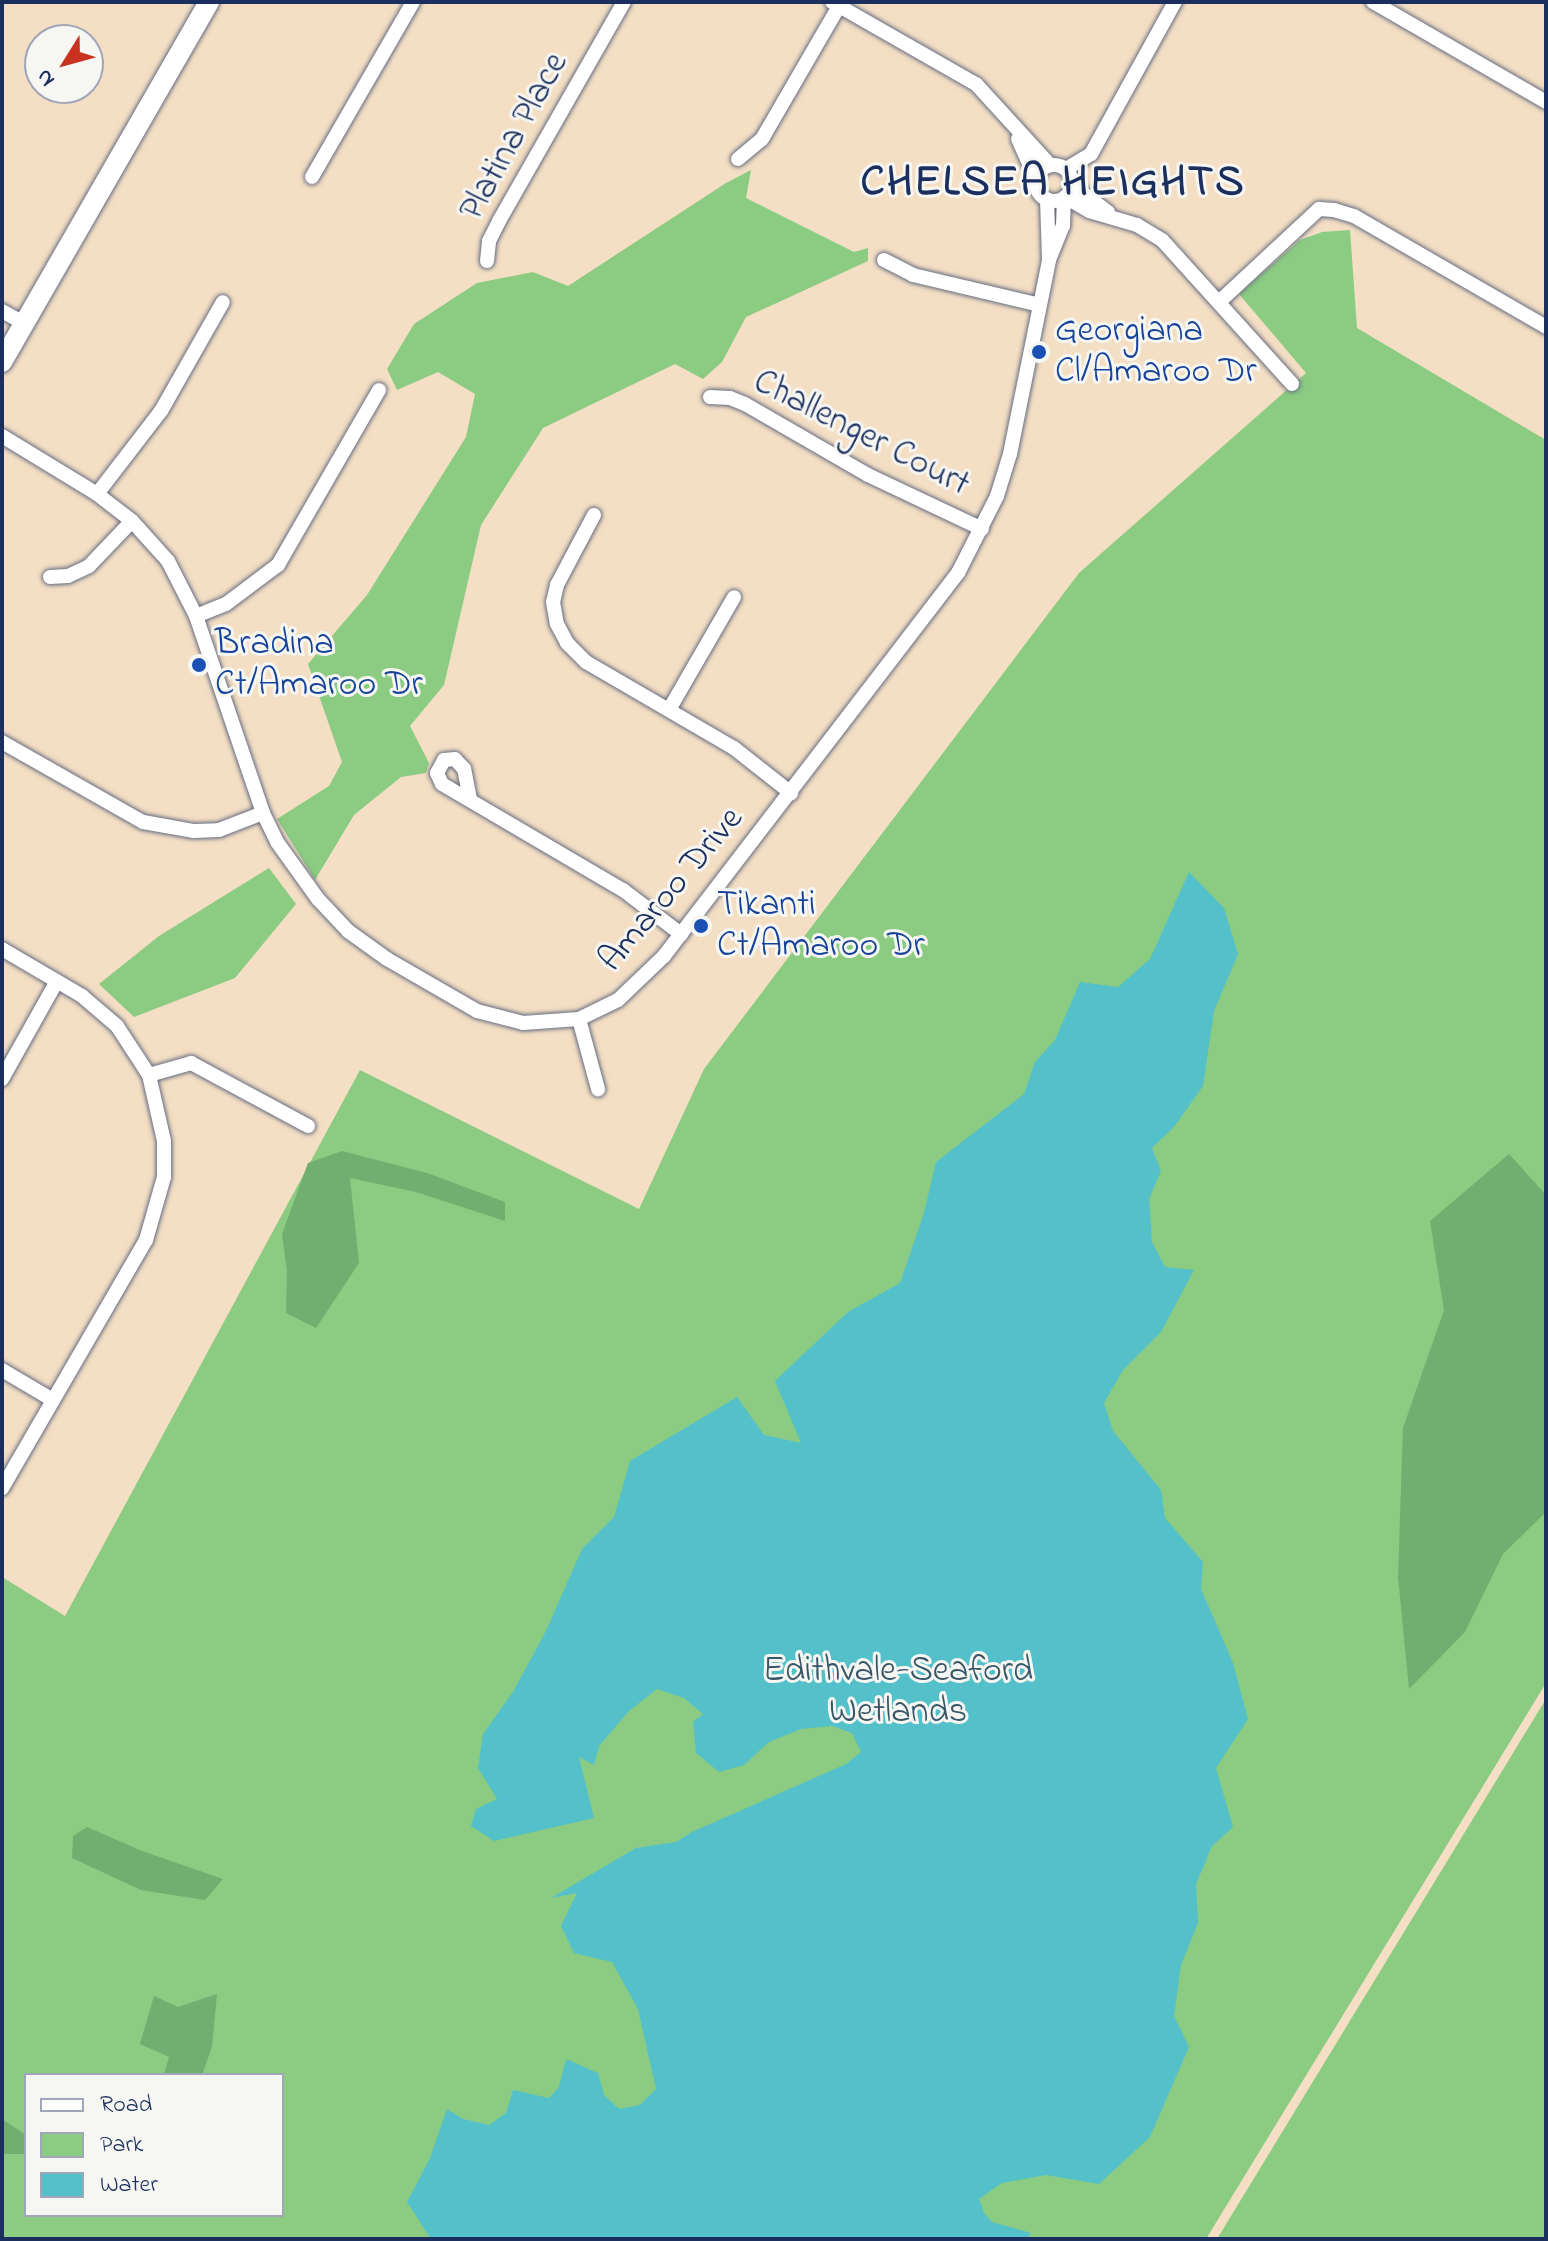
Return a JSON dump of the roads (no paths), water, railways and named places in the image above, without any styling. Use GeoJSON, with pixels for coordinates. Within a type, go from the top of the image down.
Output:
{"type":"FeatureCollection","features":[{"type":"Feature","properties":{"kind":"main road"},"geometry":{"type":"LineString","coordinates":[[2,362],[209,2]]}},
{"type":"Feature","properties":{"kind":"street"},"geometry":{"type":"LineString","coordinates":[[312,177],[413,2]]}},
{"type":"Feature","properties":{"kind":"street","name":"Platina Place"},"geometry":{"type":"LineString","coordinates":[[487,261],[489,241],[499,221],[624,2]]}},
{"type":"Feature","properties":{"kind":"street"},"geometry":{"type":"LineString","coordinates":[[738,159],[762,139],[836,4],[976,84],[1050,165],[1066,169],[1091,154],[1175,2]]}},
{"type":"Feature","properties":{"kind":"street"},"geometry":{"type":"LineString","coordinates":[[1373,2],[1546,102]]}},
{"type":"Feature","properties":{"kind":"street"},"geometry":{"type":"LineString","coordinates":[[1010,120],[1039,193],[1047,199],[1067,193],[1118,219]]}},
{"type":"Feature","properties":{"kind":"street"},"geometry":{"type":"LineString","coordinates":[[1036,179],[1041,170],[1050,165]]}},
{"type":"Feature","properties":{"kind":"street"},"geometry":{"type":"LineString","coordinates":[[1066,169],[1067,193],[1089,211],[1152,232],[1292,384]]}},
{"type":"Feature","properties":{"kind":"street","name":"Amaroo Drive"},"geometry":{"type":"LineString","coordinates":[[2,436],[97,494],[132,521],[168,561],[196,616],[263,813],[277,842],[318,899],[348,931],[387,959],[477,1011],[523,1023],[579,1019],[600,1011],[638,985],[791,793],[958,573],[997,496],[1010,454],[1049,260],[1063,226],[1067,193]]}},
{"type":"Feature","properties":{"kind":"street","name":"Amaroo Drive"},"geometry":{"type":"LineString","coordinates":[[1047,199],[1049,260]]}},
{"type":"Feature","properties":{"kind":"street"},"geometry":{"type":"LineString","coordinates":[[1219,302],[1319,209],[1334,210],[1354,216],[1546,327]]}},
{"type":"Feature","properties":{"kind":"street"},"geometry":{"type":"LineString","coordinates":[[1063,226],[1089,211]]}},
{"type":"Feature","properties":{"kind":"street"},"geometry":{"type":"LineString","coordinates":[[884,260],[913,275],[1040,305]]}},
{"type":"Feature","properties":{"kind":"street"},"geometry":{"type":"LineString","coordinates":[[97,494],[161,411],[223,302]]}},
{"type":"Feature","properties":{"kind":"street"},"geometry":{"type":"LineString","coordinates":[[2,311],[24,323]]}},
{"type":"Feature","properties":{"kind":"street"},"geometry":{"type":"LineString","coordinates":[[196,616],[237,597],[278,565],[379,390]]}},
{"type":"Feature","properties":{"kind":"street","name":"Challenger Court"},"geometry":{"type":"LineString","coordinates":[[710,397],[730,398],[745,404],[868,475],[982,529]]}},
{"type":"Feature","properties":{"kind":"street"},"geometry":{"type":"LineString","coordinates":[[594,515],[557,585],[553,602],[557,624],[567,643],[586,662],[670,708],[734,748],[791,793]]}},
{"type":"Feature","properties":{"kind":"street"},"geometry":{"type":"LineString","coordinates":[[50,577],[68,576],[89,566],[132,521]]}},
{"type":"Feature","properties":{"kind":"street"},"geometry":{"type":"LineString","coordinates":[[670,708],[734,597]]}},
{"type":"Feature","properties":{"kind":"street"},"geometry":{"type":"LineString","coordinates":[[2,742],[143,822],[194,831],[219,830],[263,813]]}},
{"type":"Feature","properties":{"kind":"street"},"geometry":{"type":"LineString","coordinates":[[470,799],[623,890],[681,934]]}},
{"type":"Feature","properties":{"kind":"street"},"geometry":{"type":"LineString","coordinates":[[2,949],[82,996],[117,1026],[149,1075],[164,1141],[164,1177],[158,1207],[146,1240],[2,1488]]}},
{"type":"Feature","properties":{"kind":"street"},"geometry":{"type":"LineString","coordinates":[[2,1079],[57,981]]}},
{"type":"Feature","properties":{"kind":"street"},"geometry":{"type":"LineString","coordinates":[[579,1019],[598,1089]]}},
{"type":"Feature","properties":{"kind":"street"},"geometry":{"type":"LineString","coordinates":[[149,1075],[178,1063],[191,1063],[308,1126]]}},
{"type":"Feature","properties":{"kind":"street"},"geometry":{"type":"LineString","coordinates":[[2,1370],[53,1400]]}},
{"type":"Feature","properties":{"kind":"water"},"geometry":{"type":"Polygon","coordinates":[[[1189,872],[1224,908],[1238,954],[1214,1011],[1203,1086],[1174,1127],[1152,1148],[1161,1171],[1149,1199],[1152,1242],[1165,1267],[1194,1270],[1161,1332],[1123,1370],[1104,1403],[1113,1431],[1161,1490],[1165,1518],[1203,1562],[1201,1589],[1233,1663],[1248,1719],[1216,1768],[1233,1827],[1212,1846],[1196,1884],[1198,1923],[1181,1965],[1174,2016],[1189,2047],[1150,2137],[1099,2184],[1046,2175],[1002,2183],[979,2199],[984,2213],[992,2222],[1031,2233],[1026,2239],[431,2239],[407,2202],[430,2158],[447,2109],[463,2119],[489,2125],[506,2113],[513,2090],[549,2098],[559,2087],[566,2059],[598,2073],[604,2095],[619,2109],[640,2105],[656,2089],[638,2009],[612,1962],[574,1953],[561,1926],[577,1893],[551,1898],[636,1848],[676,1842],[692,1832],[846,1764],[861,1752],[852,1733],[832,1726],[801,1729],[769,1742],[744,1765],[719,1772],[696,1753],[693,1722],[703,1714],[684,1698],[657,1689],[629,1711],[599,1746],[594,1765],[579,1757],[594,1818],[494,1841],[471,1826],[476,1809],[497,1799],[478,1768],[483,1734],[513,1692],[546,1631],[582,1549],[614,1517],[630,1461],[737,1397],[764,1435],[801,1443],[775,1381],[848,1312],[900,1283],[924,1213],[936,1162],[1024,1094],[1035,1062],[1055,1040],[1080,982],[1118,987],[1150,959],[1189,872]]]}},
{"type":"Feature","properties":{"kind":"place","name":"Georgiana Cl/Amaroo Dr"},"geometry":{"type":"Point","coordinates":[1039,352]}},
{"type":"Feature","properties":{"kind":"place","name":"Bradina Ct/Amaroo Dr"},"geometry":{"type":"Point","coordinates":[199,665]}},
{"type":"Feature","properties":{"kind":"place","name":"Tikanti Ct/Amaroo Dr"},"geometry":{"type":"Point","coordinates":[701,926]}},
{"type":"Feature","properties":{"kind":"district","name":"CHELSEA HEIGHTS"},"geometry":{"type":"Point","coordinates":[1053,183]}},
{"type":"Feature","properties":{"kind":"park label","name":"Edithvale-Seaford Wetlands"},"geometry":{"type":"Point","coordinates":[898,1692]}}]}
